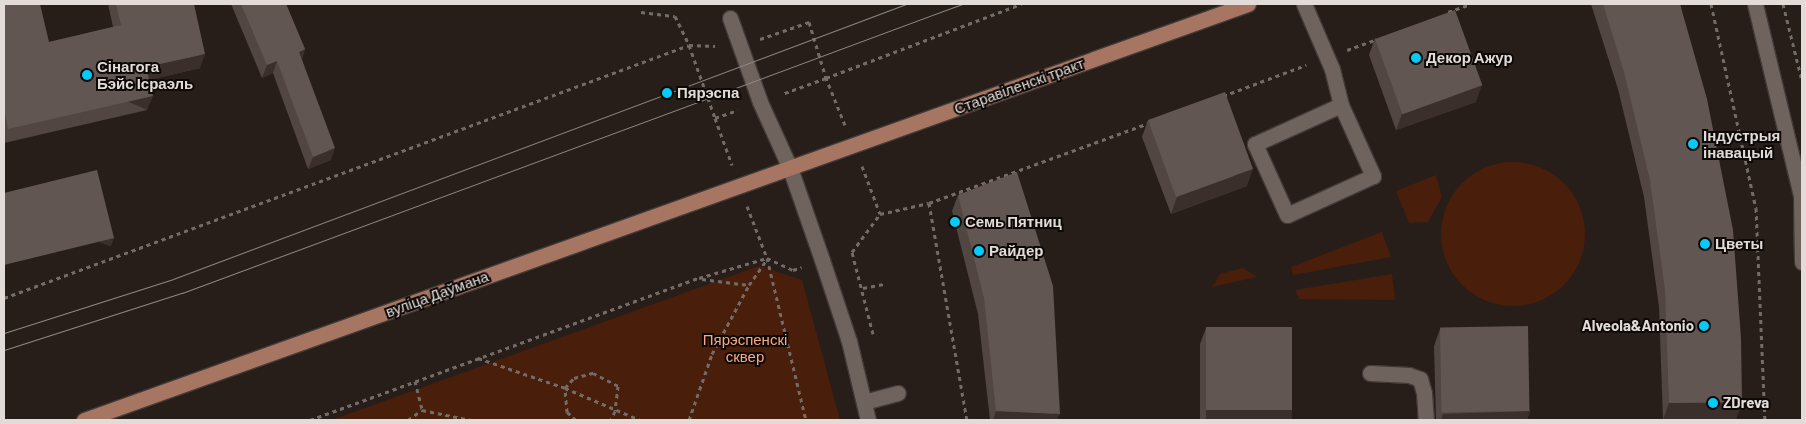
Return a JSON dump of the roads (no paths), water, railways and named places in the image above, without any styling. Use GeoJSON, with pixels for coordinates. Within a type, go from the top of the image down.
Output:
{"type":"FeatureCollection","features":[{"type":"Feature","properties":{"kind":"main road","name":"Старавіленскі тракт"},"geometry":{"type":"LineString","coordinates":[[790,168],[1248,4]]}},
{"type":"Feature","properties":{"kind":"main road","name":"вуліца Даўмана"},"geometry":{"type":"LineString","coordinates":[[84,420],[790,168]]}},
{"type":"Feature","properties":{"kind":"street"},"geometry":{"type":"LineString","coordinates":[[1304,4],[1327,58],[1341,105],[1373,176],[1287,216],[1255,144],[1341,105]]}},
{"type":"Feature","properties":{"kind":"street"},"geometry":{"type":"LineString","coordinates":[[1755,4],[1802,196],[1802,262]]}},
{"type":"Feature","properties":{"kind":"street"},"geometry":{"type":"LineString","coordinates":[[730,18],[760,102],[790,168],[849,341],[868,420]]}},
{"type":"Feature","properties":{"kind":"street"},"geometry":{"type":"LineString","coordinates":[[1370,373],[1409,375],[1420,379],[1424,393],[1426,420]]}},
{"type":"Feature","properties":{"kind":"street"},"geometry":{"type":"LineString","coordinates":[[864,402],[898,393]]}},
{"type":"Feature","properties":{"kind":"tram line"},"geometry":{"type":"LineString","coordinates":[[4,333],[173,279],[906,4]]}},
{"type":"Feature","properties":{"kind":"tram line"},"geometry":{"type":"LineString","coordinates":[[4,350],[182,293],[962,4]]}},
{"type":"Feature","properties":{"kind":"place","name":"Декор Ажур"},"geometry":{"type":"Point","coordinates":[1416,58]}},
{"type":"Feature","properties":{"kind":"place","name":"Сінагога Бэйс Ісраэль"},"geometry":{"type":"Point","coordinates":[87,75]}},
{"type":"Feature","properties":{"kind":"place","name":"Пярэспа"},"geometry":{"type":"Point","coordinates":[667,93]}},
{"type":"Feature","properties":{"kind":"place","name":"Індустрыя інавацый"},"geometry":{"type":"Point","coordinates":[1693,144]}},
{"type":"Feature","properties":{"kind":"place","name":"Семь Пятниц"},"geometry":{"type":"Point","coordinates":[955,222]}},
{"type":"Feature","properties":{"kind":"place","name":"Цветы"},"geometry":{"type":"Point","coordinates":[1705,244]}},
{"type":"Feature","properties":{"kind":"place","name":"Райдер"},"geometry":{"type":"Point","coordinates":[979,251]}},
{"type":"Feature","properties":{"kind":"place","name":"Alveola&Antonio"},"geometry":{"type":"Point","coordinates":[1704,326]}},
{"type":"Feature","properties":{"kind":"place","name":"ZDreva"},"geometry":{"type":"Point","coordinates":[1713,403]}},
{"type":"Feature","properties":{"kind":"park label","name":"Пярэспенскі сквер"},"geometry":{"type":"Point","coordinates":[745,348]}}]}
